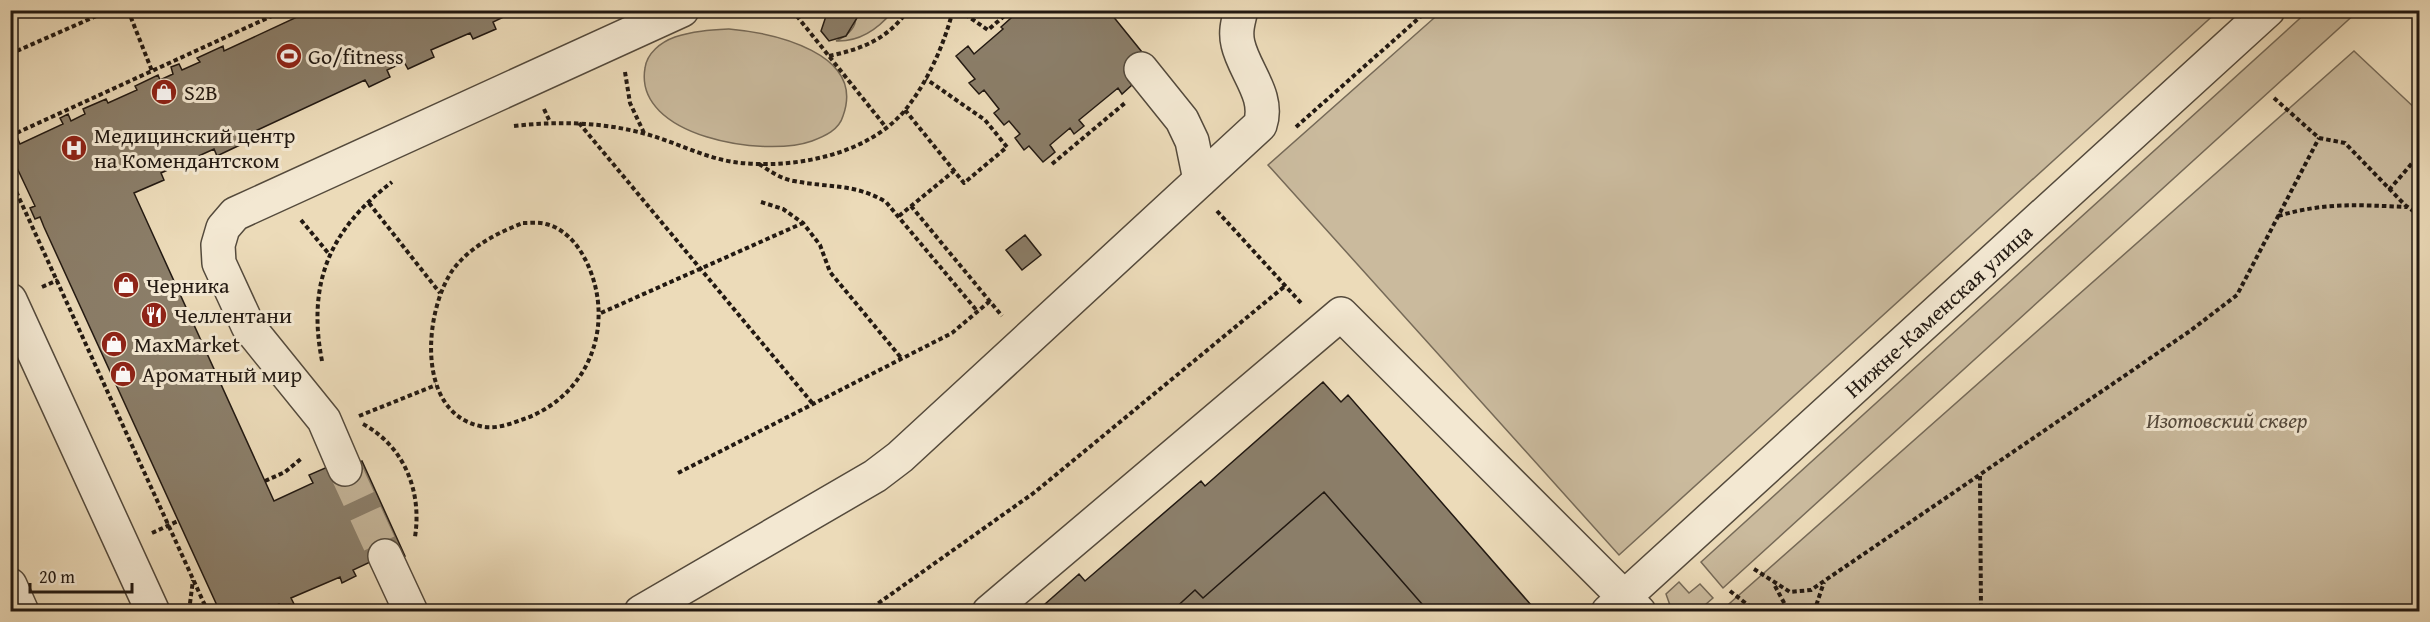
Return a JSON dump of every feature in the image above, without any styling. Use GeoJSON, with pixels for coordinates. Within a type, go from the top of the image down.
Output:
{"type":"FeatureCollection","features":[{"type":"Feature","properties":{"kind":"street"},"geometry":{"type":"LineString","coordinates":[[345,469],[324,420],[248,326],[219,263],[218,245],[223,228],[235,214],[681,10]]}},
{"type":"Feature","properties":{"kind":"street"},"geometry":{"type":"LineString","coordinates":[[641,612],[875,476],[900,457],[1260,125],[1264,114],[1262,103],[1238,44],[1237,28],[1241,10]]}},
{"type":"Feature","properties":{"kind":"street","name":"Нижне-Каменская улица"},"geometry":{"type":"LineString","coordinates":[[1624,606],[2268,10]]}},
{"type":"Feature","properties":{"kind":"street"},"geometry":{"type":"LineString","coordinates":[[1146,76],[1182,120],[1192,141],[1198,183]]}},
{"type":"Feature","properties":{"kind":"street"},"geometry":{"type":"LineString","coordinates":[[10,300],[153,612]]}},
{"type":"Feature","properties":{"kind":"street"},"geometry":{"type":"LineString","coordinates":[[989,612],[1341,314],[1624,606]]}},
{"type":"Feature","properties":{"kind":"street"},"geometry":{"type":"LineString","coordinates":[[399,549],[408,611]]}},
{"type":"Feature","properties":{"kind":"street"},"geometry":{"type":"LineString","coordinates":[[10,585],[22,612]]}},
{"type":"Feature","properties":{"kind":"path"},"geometry":{"type":"LineString","coordinates":[[10,54],[110,10]]}},
{"type":"Feature","properties":{"kind":"path"},"geometry":{"type":"LineString","coordinates":[[128,10],[152,71]]}},
{"type":"Feature","properties":{"kind":"path"},"geometry":{"type":"LineString","coordinates":[[10,136],[285,10]]}},
{"type":"Feature","properties":{"kind":"path"},"geometry":{"type":"LineString","coordinates":[[792,10],[885,126]]}},
{"type":"Feature","properties":{"kind":"path"},"geometry":{"type":"LineString","coordinates":[[829,56],[859,50],[886,35],[908,10]]}},
{"type":"Feature","properties":{"kind":"path"},"geometry":{"type":"LineString","coordinates":[[512,126],[550,122],[579,123],[645,134],[731,162],[759,164],[789,162],[826,155],[870,138],[905,110],[926,79],[948,29],[953,10]]}},
{"type":"Feature","properties":{"kind":"path"},"geometry":{"type":"LineString","coordinates":[[959,10],[988,30],[1011,10]]}},
{"type":"Feature","properties":{"kind":"path"},"geometry":{"type":"LineString","coordinates":[[1288,132],[1428,10]]}},
{"type":"Feature","properties":{"kind":"path"},"geometry":{"type":"LineString","coordinates":[[628,35],[624,69],[630,103],[645,134]]}},
{"type":"Feature","properties":{"kind":"path"},"geometry":{"type":"LineString","coordinates":[[1052,164],[1146,76]]}},
{"type":"Feature","properties":{"kind":"path"},"geometry":{"type":"LineString","coordinates":[[905,110],[964,183],[1007,147],[984,120],[926,79]]}},
{"type":"Feature","properties":{"kind":"path"},"geometry":{"type":"LineString","coordinates":[[2274,98],[2319,138],[2345,143],[2389,190],[2420,216]]}},
{"type":"Feature","properties":{"kind":"path"},"geometry":{"type":"LineString","coordinates":[[579,123],[813,404]]}},
{"type":"Feature","properties":{"kind":"path"},"geometry":{"type":"LineString","coordinates":[[1755,569],[1775,585],[1790,592],[1802,593],[1824,581],[1980,476],[2237,296],[2319,138]]}},
{"type":"Feature","properties":{"kind":"path"},"geometry":{"type":"LineString","coordinates":[[2389,190],[2420,154]]}},
{"type":"Feature","properties":{"kind":"path"},"geometry":{"type":"LineString","coordinates":[[759,164],[793,181],[852,187],[870,192],[886,202],[978,312]]}},
{"type":"Feature","properties":{"kind":"path"},"geometry":{"type":"LineString","coordinates":[[899,216],[954,170]]}},
{"type":"Feature","properties":{"kind":"path"},"geometry":{"type":"LineString","coordinates":[[323,367],[316,318],[317,290],[329,254],[349,223],[400,176]]}},
{"type":"Feature","properties":{"kind":"path"},"geometry":{"type":"LineString","coordinates":[[10,178],[208,612]]}},
{"type":"Feature","properties":{"kind":"path"},"geometry":{"type":"LineString","coordinates":[[1198,183],[1324,329]]}},
{"type":"Feature","properties":{"kind":"path"},"geometry":{"type":"LineString","coordinates":[[10,196],[17,193]]}},
{"type":"Feature","properties":{"kind":"path"},"geometry":{"type":"LineString","coordinates":[[280,194],[329,254]]}},
{"type":"Feature","properties":{"kind":"path"},"geometry":{"type":"LineString","coordinates":[[761,202],[783,209],[803,223],[820,246],[830,272],[902,358]]}},
{"type":"Feature","properties":{"kind":"path"},"geometry":{"type":"LineString","coordinates":[[369,203],[440,293]]}},
{"type":"Feature","properties":{"kind":"path"},"geometry":{"type":"LineString","coordinates":[[2277,216],[2312,206],[2345,204],[2407,207]]}},
{"type":"Feature","properties":{"kind":"path"},"geometry":{"type":"LineString","coordinates":[[911,206],[995,307]]}},
{"type":"Feature","properties":{"kind":"path"},"geometry":{"type":"LineString","coordinates":[[523,223],[546,224],[567,234],[582,253],[596,280],[601,313],[596,339],[587,366],[564,396],[540,413],[490,429],[471,424],[451,408],[436,385],[431,355],[431,323],[440,293],[453,269],[471,251],[500,232],[523,223]]}},
{"type":"Feature","properties":{"kind":"path"},"geometry":{"type":"LineString","coordinates":[[601,313],[803,223]]}},
{"type":"Feature","properties":{"kind":"path"},"geometry":{"type":"LineString","coordinates":[[866,612],[1035,492],[1285,286]]}},
{"type":"Feature","properties":{"kind":"path"},"geometry":{"type":"LineString","coordinates":[[678,473],[952,333],[990,302]]}},
{"type":"Feature","properties":{"kind":"path"},"geometry":{"type":"LineString","coordinates":[[399,549],[417,503],[412,482],[403,462],[372,429],[352,418],[436,385]]}},
{"type":"Feature","properties":{"kind":"path"},"geometry":{"type":"LineString","coordinates":[[265,481],[285,472],[302,458],[315,440],[324,420]]}},
{"type":"Feature","properties":{"kind":"path"},"geometry":{"type":"LineString","coordinates":[[1980,476],[1981,612]]}},
{"type":"Feature","properties":{"kind":"path"},"geometry":{"type":"LineString","coordinates":[[188,612],[193,579]]}},
{"type":"Feature","properties":{"kind":"path"},"geometry":{"type":"LineString","coordinates":[[1814,612],[1824,581]]}},
{"type":"Feature","properties":{"kind":"path"},"geometry":{"type":"LineString","coordinates":[[1775,585],[1789,612]]}},
{"type":"Feature","properties":{"kind":"path"},"geometry":{"type":"LineString","coordinates":[[1730,591],[1757,612]]}},
{"type":"Feature","properties":{"kind":"green space"},"geometry":{"type":"Polygon","coordinates":[[[855,11],[893,11],[868,33],[845,41],[836,41],[852,29],[856,21],[855,11]]]}},
{"type":"Feature","properties":{"kind":"green space"},"geometry":{"type":"Polygon","coordinates":[[[1442,11],[2218,11],[1619,555],[1268,165],[1442,11]]]}},
{"type":"Feature","properties":{"kind":"green space"},"geometry":{"type":"Polygon","coordinates":[[[2308,11],[2358,11],[1723,588],[1701,562],[2308,11]]]}},
{"type":"Feature","properties":{"kind":"green space"},"geometry":{"type":"Polygon","coordinates":[[[729,29],[769,35],[791,42],[812,50],[829,62],[841,76],[847,94],[843,116],[835,129],[812,141],[791,146],[735,144],[706,137],[680,126],[659,111],[647,92],[645,68],[652,53],[665,42],[681,35],[729,29]]]}},
{"type":"Feature","properties":{"kind":"green space","name":"Изотовский сквер"},"geometry":{"type":"Polygon","coordinates":[[[2354,51],[2419,112],[2419,611],[1721,611],[2354,51]]]}},
{"type":"Feature","properties":{"kind":"green space"},"geometry":{"type":"Polygon","coordinates":[[[1679,582],[1689,593],[1700,584],[1713,598],[1698,611],[1672,611],[1666,594],[1679,582]]]}},
{"type":"Feature","properties":{"kind":"building"},"geometry":{"type":"Polygon","coordinates":[[[312,10],[518,10],[493,22],[496,29],[473,39],[470,33],[431,50],[434,57],[408,69],[404,62],[387,70],[390,77],[369,87],[365,80],[238,139],[240,145],[217,156],[214,149],[161,173],[164,180],[134,193],[274,501],[313,483],[309,475],[339,462],[343,470],[362,461],[405,556],[391,562],[387,554],[353,570],[356,576],[342,583],[340,577],[291,598],[295,606],[283,612],[279,604],[263,612],[220,612],[40,217],[35,219],[30,208],[35,206],[10,153],[10,140],[17,137],[20,144],[63,124],[60,118],[68,114],[71,121],[85,114],[83,109],[106,99],[108,103],[137,90],[135,86],[158,75],[160,80],[173,74],[171,67],[179,64],[182,70],[200,62],[197,58],[223,46],[224,51],[312,10]]]}},
{"type":"Feature","properties":{"kind":"building"},"geometry":{"type":"Polygon","coordinates":[[[831,10],[855,10],[857,18],[846,36],[829,41],[821,31],[826,16],[831,10]]]}},
{"type":"Feature","properties":{"kind":"building"},"geometry":{"type":"Polygon","coordinates":[[[1020,10],[1108,10],[1150,62],[1128,80],[1132,85],[1122,94],[1118,88],[1079,120],[1084,126],[1074,134],[1070,128],[1050,145],[1055,152],[1043,162],[1029,146],[1024,150],[1015,138],[1020,134],[1009,121],[1004,125],[994,113],[999,109],[984,90],[979,94],[969,83],[975,79],[956,56],[968,46],[974,54],[1003,29],[1001,27],[1020,10]]]}},
{"type":"Feature","properties":{"kind":"building"},"geometry":{"type":"Polygon","coordinates":[[[1025,235],[1041,255],[1022,270],[1006,250],[1025,235]]]}},
{"type":"Feature","properties":{"kind":"building"},"geometry":{"type":"Polygon","coordinates":[[[1323,382],[1341,402],[1348,395],[1531,605],[1523,612],[1429,612],[1324,492],[1203,598],[1195,590],[1171,612],[1036,612],[1079,574],[1085,581],[1201,481],[1205,486],[1323,382]]]}},
{"type":"Feature","properties":{"kind":"building"},"geometry":{"type":"Polygon","coordinates":[[[1324,492],[1429,612],[1171,612],[1195,590],[1203,598],[1324,492]]]}},
{"type":"Feature","properties":{"kind":"tunnel"},"geometry":{"type":"LineString","coordinates":[[345,469],[385,556]]}},
{"type":"Feature","properties":{"kind":"place","name":"Go/fitness"},"geometry":{"type":"Point","coordinates":[289,56]}},
{"type":"Feature","properties":{"kind":"place","name":"S2B"},"geometry":{"type":"Point","coordinates":[164,92]}},
{"type":"Feature","properties":{"kind":"place","name":"Медицинский центр на Комендантском"},"geometry":{"type":"Point","coordinates":[74,148]}},
{"type":"Feature","properties":{"kind":"place","name":"Черника"},"geometry":{"type":"Point","coordinates":[126,285]}},
{"type":"Feature","properties":{"kind":"place","name":"Челлентани"},"geometry":{"type":"Point","coordinates":[154,315]}},
{"type":"Feature","properties":{"kind":"place","name":"MaxMarket"},"geometry":{"type":"Point","coordinates":[114,344]}},
{"type":"Feature","properties":{"kind":"place","name":"Ароматный мир"},"geometry":{"type":"Point","coordinates":[123,374]}}]}
